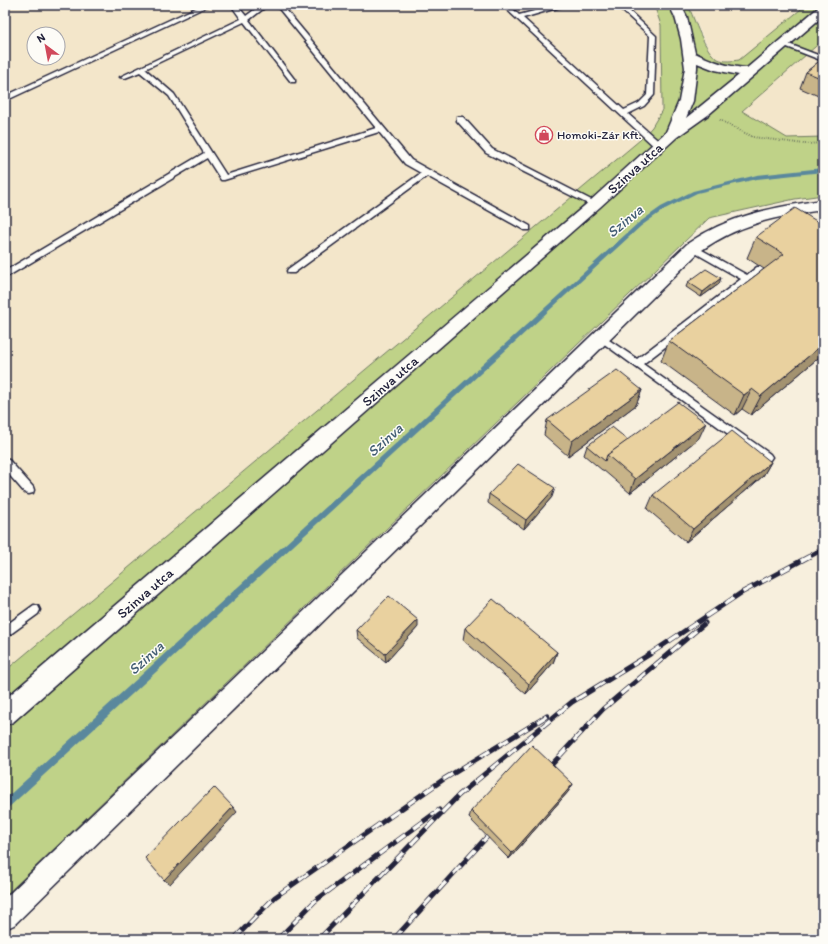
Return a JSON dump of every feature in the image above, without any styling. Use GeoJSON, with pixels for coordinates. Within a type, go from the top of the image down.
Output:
{"type":"FeatureCollection","features":[{"type":"Feature","properties":{"kind":"street","name":"Szinva utca"},"geometry":{"type":"LineString","coordinates":[[5,714],[660,147],[672,134],[686,101],[691,68],[690,55],[681,18],[675,5]]}},
{"type":"Feature","properties":{"kind":"street"},"geometry":{"type":"LineString","coordinates":[[672,134],[703,112],[823,11]]}},
{"type":"Feature","properties":{"kind":"street"},"geometry":{"type":"LineString","coordinates":[[690,55],[724,70],[751,72]]}},
{"type":"Feature","properties":{"kind":"street"},"geometry":{"type":"LineString","coordinates":[[5,916],[695,247],[709,236],[742,222],[787,210],[823,205]]}},
{"type":"Feature","properties":{"kind":"lane"},"geometry":{"type":"LineString","coordinates":[[5,99],[207,5]]}},
{"type":"Feature","properties":{"kind":"lane"},"geometry":{"type":"LineString","coordinates":[[234,5],[244,20],[293,81]]}},
{"type":"Feature","properties":{"kind":"lane"},"geometry":{"type":"LineString","coordinates":[[123,77],[244,20],[265,5]]}},
{"type":"Feature","properties":{"kind":"lane"},"geometry":{"type":"LineString","coordinates":[[279,5],[408,162],[527,228]]}},
{"type":"Feature","properties":{"kind":"lane"},"geometry":{"type":"LineString","coordinates":[[505,5],[660,147]]}},
{"type":"Feature","properties":{"kind":"lane"},"geometry":{"type":"LineString","coordinates":[[518,17],[564,5]]}},
{"type":"Feature","properties":{"kind":"lane"},"geometry":{"type":"LineString","coordinates":[[619,5],[653,36],[650,95],[646,102],[639,107],[623,113]]}},
{"type":"Feature","properties":{"kind":"lane"},"geometry":{"type":"LineString","coordinates":[[784,44],[823,59]]}},
{"type":"Feature","properties":{"kind":"lane"},"geometry":{"type":"LineString","coordinates":[[141,69],[172,95],[224,178],[381,129]]}},
{"type":"Feature","properties":{"kind":"lane"},"geometry":{"type":"LineString","coordinates":[[460,119],[489,151],[595,204]]}},
{"type":"Feature","properties":{"kind":"lane"},"geometry":{"type":"LineString","coordinates":[[5,275],[208,154]]}},
{"type":"Feature","properties":{"kind":"lane"},"geometry":{"type":"LineString","coordinates":[[291,271],[426,172]]}},
{"type":"Feature","properties":{"kind":"lane"},"geometry":{"type":"LineString","coordinates":[[695,247],[748,279]]}},
{"type":"Feature","properties":{"kind":"lane"},"geometry":{"type":"LineString","coordinates":[[637,364],[760,269]]}},
{"type":"Feature","properties":{"kind":"lane"},"geometry":{"type":"LineString","coordinates":[[600,338],[767,457]]}},
{"type":"Feature","properties":{"kind":"lane"},"geometry":{"type":"LineString","coordinates":[[5,464],[29,490]]}},
{"type":"Feature","properties":{"kind":"lane"},"geometry":{"type":"LineString","coordinates":[[5,633],[34,610]]}},
{"type":"Feature","properties":{"kind":"path"},"geometry":{"type":"LineString","coordinates":[[703,112],[754,137],[804,144],[823,144]]}},
{"type":"Feature","properties":{"kind":"shaded area"},"geometry":{"type":"Polygon","coordinates":[[[5,5],[654,5],[661,25],[662,110],[652,127],[640,140],[5,671],[5,5]]]}},
{"type":"Feature","properties":{"kind":"shaded area"},"geometry":{"type":"Polygon","coordinates":[[[688,5],[806,5],[739,61],[729,61],[719,60],[710,52],[688,5]]]}},
{"type":"Feature","properties":{"kind":"shaded area"},"geometry":{"type":"Polygon","coordinates":[[[823,40],[823,137],[787,139],[742,111],[823,40]]]}},
{"type":"Feature","properties":{"kind":"green space"},"geometry":{"type":"Polygon","coordinates":[[[654,5],[688,5],[700,35],[709,50],[718,59],[728,61],[739,60],[806,5],[823,5],[823,40],[742,111],[787,138],[823,137],[823,195],[795,199],[709,218],[5,896],[5,671],[640,140],[652,127],[662,110],[661,25],[654,5]]]}},
{"type":"Feature","properties":{"kind":"building"},"geometry":{"type":"Polygon","coordinates":[[[823,58],[823,79],[806,72],[823,58]]]}},
{"type":"Feature","properties":{"kind":"building"},"geometry":{"type":"Polygon","coordinates":[[[795,208],[823,225],[823,344],[761,396],[752,389],[744,395],[669,341],[784,254],[756,237],[795,208]]]}},
{"type":"Feature","properties":{"kind":"building"},"geometry":{"type":"Polygon","coordinates":[[[706,269],[721,278],[703,292],[688,282],[706,269]]]}},
{"type":"Feature","properties":{"kind":"building"},"geometry":{"type":"Polygon","coordinates":[[[617,370],[642,390],[572,441],[547,420],[617,370]]]}},
{"type":"Feature","properties":{"kind":"building"},"geometry":{"type":"Polygon","coordinates":[[[678,402],[706,423],[635,479],[607,455],[678,402]]]}},
{"type":"Feature","properties":{"kind":"building"},"geometry":{"type":"Polygon","coordinates":[[[612,427],[628,440],[607,455],[605,461],[587,446],[612,427]]]}},
{"type":"Feature","properties":{"kind":"building"},"geometry":{"type":"Polygon","coordinates":[[[732,431],[771,462],[693,529],[653,495],[732,431]]]}},
{"type":"Feature","properties":{"kind":"building"},"geometry":{"type":"Polygon","coordinates":[[[518,464],[555,488],[526,520],[489,494],[518,464]]]}},
{"type":"Feature","properties":{"kind":"building"},"geometry":{"type":"Polygon","coordinates":[[[389,596],[418,620],[385,654],[356,630],[389,596]]]}},
{"type":"Feature","properties":{"kind":"building"},"geometry":{"type":"Polygon","coordinates":[[[493,599],[557,652],[529,684],[465,628],[493,599]]]}},
{"type":"Feature","properties":{"kind":"building"},"geometry":{"type":"Polygon","coordinates":[[[532,745],[573,784],[512,853],[471,811],[532,745]]]}},
{"type":"Feature","properties":{"kind":"building"},"geometry":{"type":"Polygon","coordinates":[[[214,787],[233,807],[164,880],[145,858],[214,787]]]}},
{"type":"Feature","properties":{"kind":"waterway","name":"Szinva"},"geometry":{"type":"LineString","coordinates":[[5,805],[639,225],[663,208],[695,192],[757,177],[823,170]]}},
{"type":"Feature","properties":{"kind":"railway"},"geometry":{"type":"LineString","coordinates":[[319,939],[459,795],[572,702],[650,654],[741,593],[823,549]]}},
{"type":"Feature","properties":{"kind":"railway"},"geometry":{"type":"LineString","coordinates":[[544,773],[603,709],[705,623]]}},
{"type":"Feature","properties":{"kind":"railway"},"geometry":{"type":"LineString","coordinates":[[234,939],[275,897],[444,779],[547,716]]}},
{"type":"Feature","properties":{"kind":"railway"},"geometry":{"type":"LineString","coordinates":[[278,939],[315,901],[439,810]]}},
{"type":"Feature","properties":{"kind":"railway"},"geometry":{"type":"LineString","coordinates":[[394,939],[495,828]]}},
{"type":"Feature","properties":{"kind":"place","name":"Homoki-Zár Kft."},"geometry":{"type":"Point","coordinates":[544,135]}}]}
